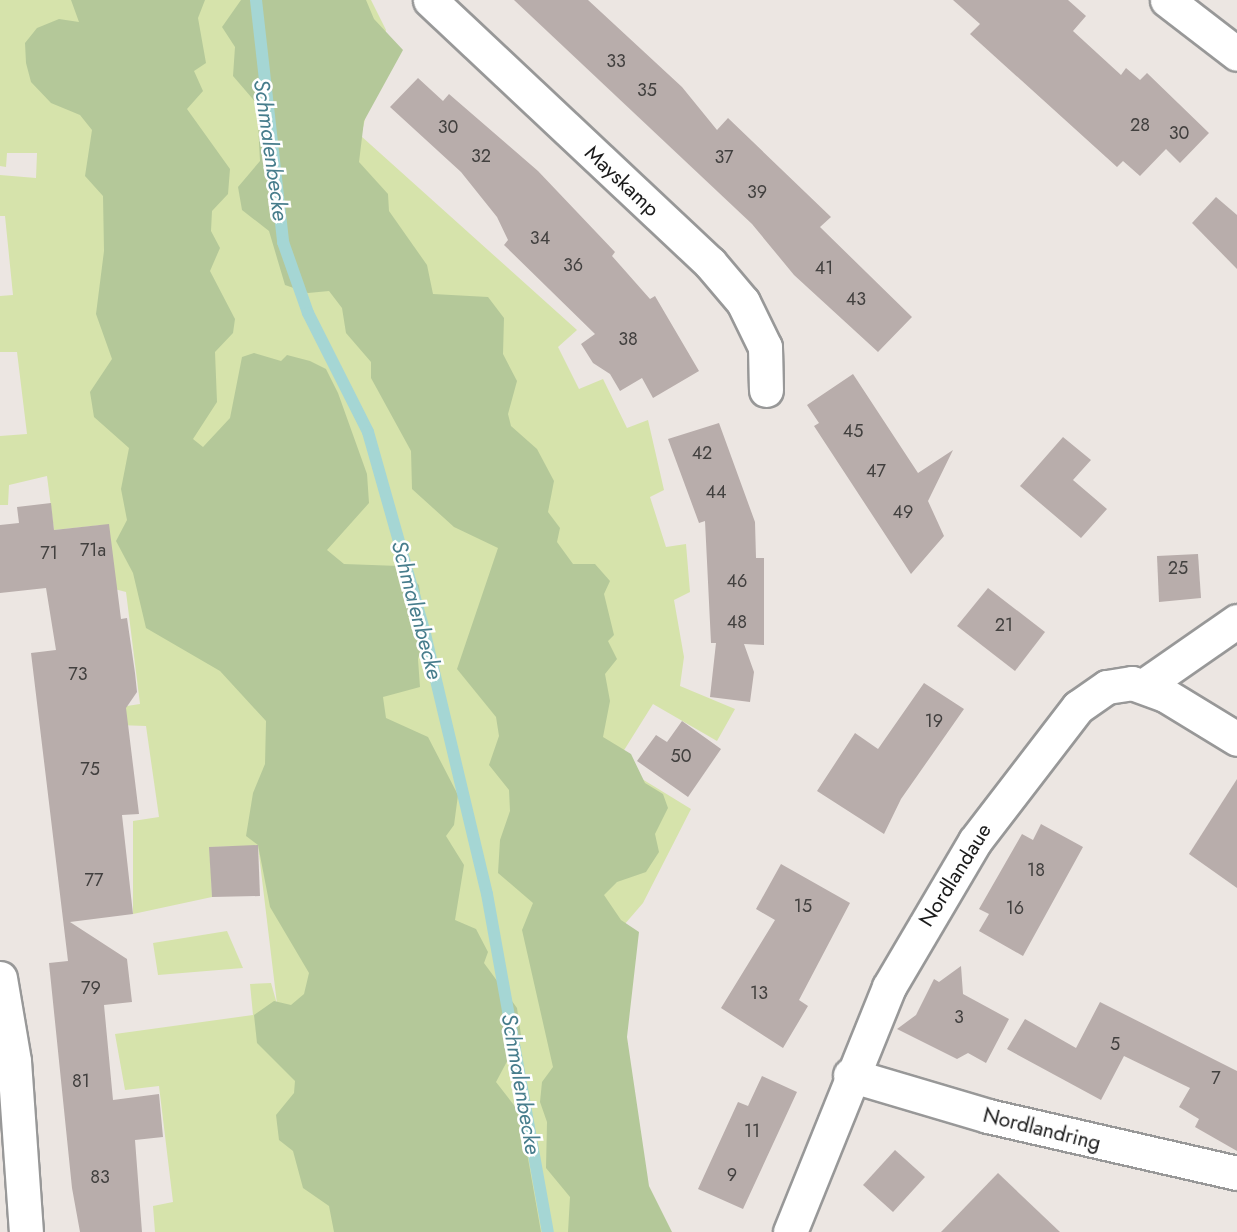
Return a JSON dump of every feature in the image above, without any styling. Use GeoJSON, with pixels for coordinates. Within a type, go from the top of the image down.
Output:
{"type":"FeatureCollection","features":[{"type":"Feature","properties":{"kind":"street","name":"Mayskamp"},"geometry":{"type":"LineString","coordinates":[[430,0],[716,271],[743,302],[765,347],[766,390]]}},
{"type":"Feature","properties":{"kind":"street"},"geometry":{"type":"LineString","coordinates":[[1167,0],[1237,54]]}},
{"type":"Feature","properties":{"kind":"street"},"geometry":{"type":"LineString","coordinates":[[1237,621],[1144,685],[1237,739]]}},
{"type":"Feature","properties":{"kind":"street","name":"Nordlandaue"},"geometry":{"type":"LineString","coordinates":[[790,1232],[850,1075],[909,950],[1000,805],[1095,693],[1120,683],[1144,685]]}},
{"type":"Feature","properties":{"kind":"street"},"geometry":{"type":"LineString","coordinates":[[0,978],[14,1060],[26,1232]]}},
{"type":"Feature","properties":{"kind":"street","name":"Nordlandring"},"geometry":{"type":"LineString","coordinates":[[850,1075],[978,1114],[1237,1173]]}},
{"type":"Feature","properties":{"kind":"green space"},"geometry":{"type":"Polygon","coordinates":[[[0,0],[371,0],[386,30],[361,136],[577,330],[558,347],[579,389],[603,379],[627,428],[648,420],[664,490],[650,497],[666,547],[686,544],[690,592],[674,600],[684,657],[680,686],[735,709],[717,741],[653,704],[616,763],[691,809],[643,903],[624,925],[619,1067],[659,1232],[155,1232],[153,1206],[173,1202],[159,1086],[125,1090],[115,1034],[253,1015],[250,984],[271,983],[277,1004],[258,846],[210,847],[212,897],[133,914],[133,821],[159,817],[146,726],[118,725],[120,707],[140,704],[126,592],[107,587],[102,525],[54,530],[47,476],[9,485],[8,505],[0,505],[0,436],[27,434],[17,352],[0,352],[0,296],[13,295],[5,216],[0,216],[0,175],[36,178],[37,153],[7,153],[6,167],[0,166],[0,0]]]}},
{"type":"Feature","properties":{"kind":"green space"},"geometry":{"type":"Polygon","coordinates":[[[71,0],[205,0],[198,18],[206,63],[194,71],[203,91],[187,109],[230,169],[228,194],[212,211],[211,231],[220,248],[210,271],[235,319],[233,333],[215,352],[217,402],[193,439],[203,447],[230,418],[242,357],[254,353],[281,361],[287,355],[310,361],[326,369],[338,393],[367,474],[369,503],[327,550],[344,564],[399,566],[419,585],[425,634],[418,659],[420,687],[383,697],[386,718],[428,737],[458,795],[454,825],[446,836],[464,865],[455,920],[476,929],[488,952],[484,963],[517,1008],[521,1035],[496,1082],[520,1113],[541,1232],[334,1232],[329,1206],[303,1188],[293,1151],[279,1140],[276,1115],[294,1093],[295,1081],[257,1043],[254,1015],[274,1001],[291,1005],[304,994],[309,973],[270,907],[258,845],[246,836],[253,793],[265,764],[266,721],[220,671],[146,628],[133,573],[116,541],[127,520],[121,489],[129,448],[94,417],[90,392],[112,359],[96,314],[104,251],[103,196],[85,176],[92,130],[80,115],[51,103],[31,82],[26,63],[25,43],[37,28],[59,19],[79,22],[71,0]]]}},
{"type":"Feature","properties":{"kind":"green space"},"geometry":{"type":"Polygon","coordinates":[[[241,0],[366,0],[374,19],[403,50],[364,121],[359,162],[388,194],[389,211],[427,265],[433,294],[488,297],[504,318],[503,354],[517,381],[508,414],[511,426],[537,449],[554,481],[548,512],[560,528],[557,542],[573,564],[595,564],[610,581],[604,594],[614,635],[608,641],[617,659],[605,674],[610,701],[603,737],[631,754],[645,783],[663,794],[668,808],[655,834],[659,852],[646,872],[617,882],[604,895],[621,920],[639,932],[627,1037],[649,1186],[672,1232],[568,1232],[570,1197],[546,1168],[547,1122],[540,1102],[542,1082],[553,1067],[522,930],[533,903],[498,873],[500,840],[510,811],[509,790],[489,765],[499,736],[496,717],[457,669],[498,548],[454,527],[412,489],[411,451],[371,378],[371,362],[346,333],[342,308],[329,291],[308,293],[285,285],[269,231],[242,210],[238,187],[260,161],[257,104],[233,76],[235,47],[222,27],[241,0]]]}},
{"type":"Feature","properties":{"kind":"green space"},"geometry":{"type":"Polygon","coordinates":[[[227,931],[243,968],[158,975],[153,943],[227,931]]]}},
{"type":"Feature","properties":{"kind":"building"},"geometry":{"type":"Polygon","coordinates":[[[514,0],[588,0],[682,87],[717,130],[728,118],[831,217],[820,227],[912,317],[878,352],[794,275],[752,224],[514,0]]]}},
{"type":"Feature","properties":{"kind":"building"},"geometry":{"type":"Polygon","coordinates":[[[953,0],[1068,0],[1086,16],[1073,31],[1121,75],[1126,68],[1140,80],[1147,73],[1209,133],[1180,163],[1166,149],[1140,176],[1123,161],[1117,167],[970,34],[980,24],[953,0]]]}},
{"type":"Feature","properties":{"kind":"building"},"geometry":{"type":"Polygon","coordinates":[[[418,78],[443,101],[449,94],[538,171],[615,252],[612,256],[650,299],[655,296],[699,371],[653,398],[642,378],[620,391],[610,374],[593,363],[581,344],[595,334],[504,245],[508,240],[497,217],[461,172],[390,107],[418,78]]]}},
{"type":"Feature","properties":{"kind":"building"},"geometry":{"type":"Polygon","coordinates":[[[1216,197],[1237,215],[1237,269],[1192,223],[1216,197]]]}},
{"type":"Feature","properties":{"kind":"building"},"geometry":{"type":"Polygon","coordinates":[[[853,374],[918,473],[953,450],[928,501],[944,536],[911,574],[814,426],[819,423],[807,405],[853,374]]]}},
{"type":"Feature","properties":{"kind":"building"},"geometry":{"type":"Polygon","coordinates":[[[719,423],[755,522],[756,558],[764,558],[764,645],[744,644],[754,672],[750,702],[710,697],[716,643],[711,643],[705,521],[699,523],[668,439],[719,423]]]}},
{"type":"Feature","properties":{"kind":"building"},"geometry":{"type":"Polygon","coordinates":[[[1063,437],[1091,460],[1073,480],[1107,509],[1081,538],[1020,486],[1063,437]]]}},
{"type":"Feature","properties":{"kind":"building"},"geometry":{"type":"Polygon","coordinates":[[[51,503],[54,530],[109,524],[121,619],[127,618],[135,673],[137,692],[126,708],[139,814],[122,815],[133,914],[70,922],[127,959],[132,1002],[104,1005],[113,1100],[159,1094],[163,1137],[135,1140],[142,1232],[80,1232],[72,1188],[49,963],[68,961],[31,653],[56,650],[46,588],[0,593],[0,525],[19,523],[17,507],[51,503]]]}},
{"type":"Feature","properties":{"kind":"building"},"geometry":{"type":"Polygon","coordinates":[[[1198,554],[1201,598],[1159,602],[1157,556],[1198,554]]]}},
{"type":"Feature","properties":{"kind":"building"},"geometry":{"type":"Polygon","coordinates":[[[988,588],[1045,632],[1015,671],[957,626],[988,588]]]}},
{"type":"Feature","properties":{"kind":"building"},"geometry":{"type":"Polygon","coordinates":[[[924,683],[964,709],[901,799],[884,834],[817,791],[855,733],[878,749],[924,683]]]}},
{"type":"Feature","properties":{"kind":"building"},"geometry":{"type":"Polygon","coordinates":[[[682,721],[721,749],[688,797],[637,761],[656,735],[667,742],[682,721]]]}},
{"type":"Feature","properties":{"kind":"building"},"geometry":{"type":"Polygon","coordinates":[[[1237,779],[1237,888],[1189,854],[1237,779]]]}},
{"type":"Feature","properties":{"kind":"building"},"geometry":{"type":"Polygon","coordinates":[[[1041,824],[1083,847],[1023,956],[979,931],[989,914],[979,909],[1022,834],[1033,840],[1041,824]]]}},
{"type":"Feature","properties":{"kind":"building"},"geometry":{"type":"Polygon","coordinates":[[[258,845],[260,896],[212,897],[209,847],[258,845]]]}},
{"type":"Feature","properties":{"kind":"building"},"geometry":{"type":"Polygon","coordinates":[[[781,864],[850,903],[799,1000],[808,1006],[783,1048],[721,1008],[775,920],[756,909],[781,864]]]}},
{"type":"Feature","properties":{"kind":"building"},"geometry":{"type":"Polygon","coordinates":[[[961,966],[963,994],[1009,1019],[986,1063],[968,1053],[957,1059],[897,1029],[916,1015],[934,979],[939,982],[961,966]]]}},
{"type":"Feature","properties":{"kind":"building"},"geometry":{"type":"Polygon","coordinates":[[[1100,1002],[1237,1071],[1237,1151],[1195,1127],[1199,1119],[1179,1107],[1190,1088],[1124,1056],[1101,1100],[1007,1049],[1025,1019],[1076,1048],[1100,1002]]]}},
{"type":"Feature","properties":{"kind":"building"},"geometry":{"type":"Polygon","coordinates":[[[762,1076],[797,1092],[743,1209],[698,1189],[738,1102],[748,1106],[762,1076]]]}},
{"type":"Feature","properties":{"kind":"building"},"geometry":{"type":"Polygon","coordinates":[[[895,1150],[925,1177],[893,1212],[863,1185],[895,1150]]]}},
{"type":"Feature","properties":{"kind":"building"},"geometry":{"type":"Polygon","coordinates":[[[998,1173],[1060,1232],[941,1232],[998,1173]]]}},
{"type":"Feature","properties":{"kind":"waterway","name":"Schmalenbecke"},"geometry":{"type":"LineString","coordinates":[[256,0],[283,242],[308,313],[368,432],[425,634],[487,894],[548,1232]]}}]}
